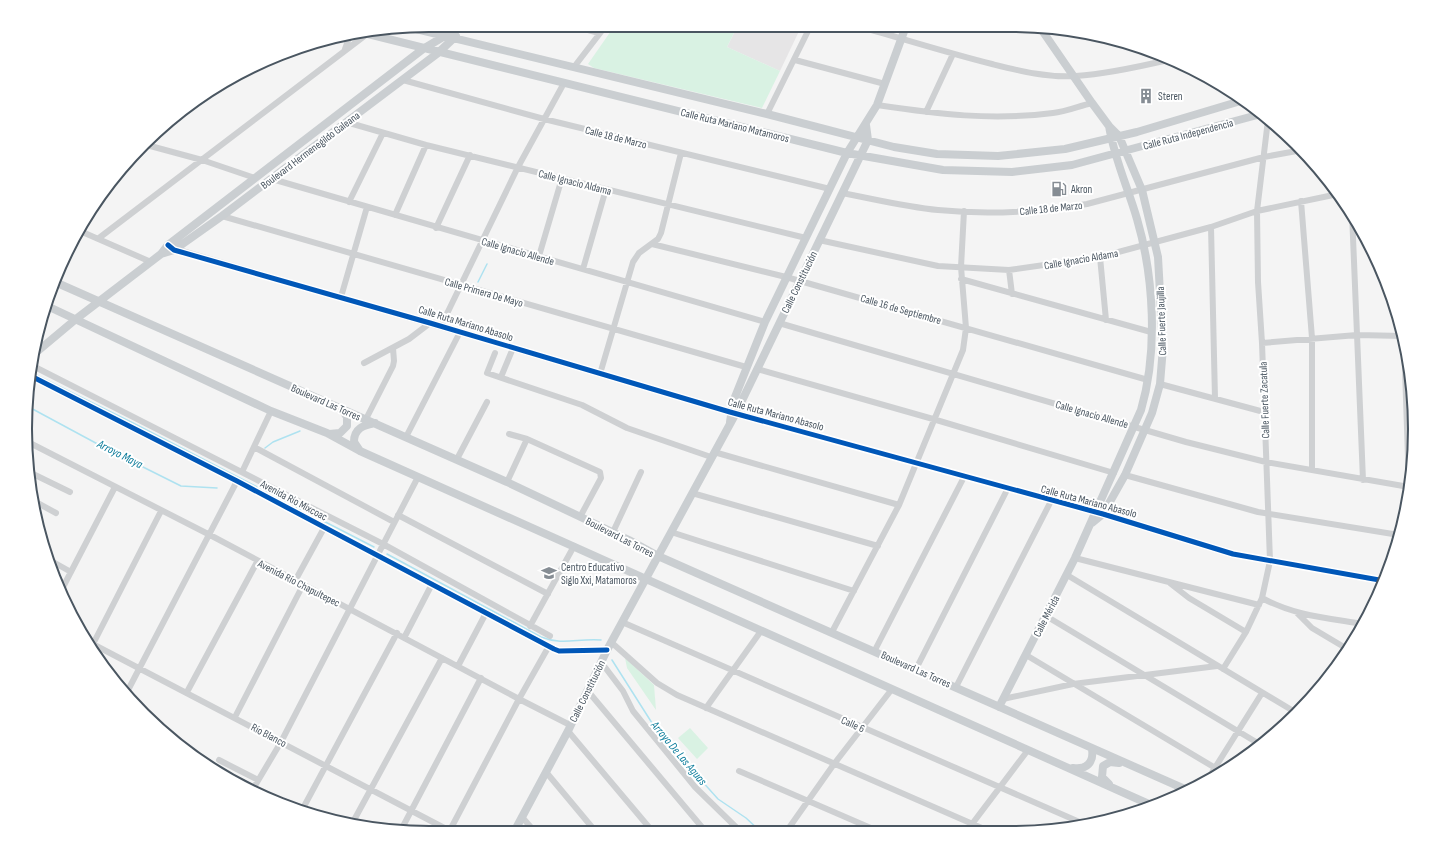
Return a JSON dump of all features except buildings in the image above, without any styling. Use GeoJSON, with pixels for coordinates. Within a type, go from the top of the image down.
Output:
{"type":"FeatureCollection","features":[{"type":"Feature","properties":{"kind":"main road","name":"Calle Ruta Mariano Matamoros"},"geometry":{"type":"LineString","coordinates":[[445,32],[454,39],[767,114],[901,148],[937,154],[998,156],[1066,149],[1111,139]]}},
{"type":"Feature","properties":{"kind":"main road","name":"Boulevard Hermenegildo Galeana"},"geometry":{"type":"LineString","coordinates":[[171,248],[255,178],[445,32]]}},
{"type":"Feature","properties":{"kind":"main road"},"geometry":{"type":"LineString","coordinates":[[454,39],[457,32]]}},
{"type":"Feature","properties":{"kind":"main road","name":"Calle Constitución"},"geometry":{"type":"LineString","coordinates":[[517,826],[569,728],[611,642],[730,423],[746,367],[765,322],[856,137],[866,125],[877,105],[904,32]]}},
{"type":"Feature","properties":{"kind":"main road","name":"Calle Fuerte Jaujilla"},"geometry":{"type":"LineString","coordinates":[[1045,34],[1092,103],[1109,126],[1119,136],[1124,151],[1142,190],[1155,243],[1163,317],[1163,347],[1160,384],[1152,413],[1125,475],[1099,513]]}},
{"type":"Feature","properties":{"kind":"main road","name":"Calle Ruta Mariano Matamoros"},"geometry":{"type":"LineString","coordinates":[[373,36],[438,53],[860,156],[943,170],[988,172],[1041,170],[1072,165],[1115,154]]}},
{"type":"Feature","properties":{"kind":"main road","name":"Boulevard Hermenegildo Galeana"},"geometry":{"type":"LineString","coordinates":[[41,349],[76,319],[150,262],[222,216],[403,80],[454,39]]}},
{"type":"Feature","properties":{"kind":"main road","name":"Calle Ruta Independencia"},"geometry":{"type":"LineString","coordinates":[[1111,139],[1236,102]]}},
{"type":"Feature","properties":{"kind":"main road","name":"Calle Ruta Independencia"},"geometry":{"type":"LineString","coordinates":[[1115,154],[1255,116]]}},
{"type":"Feature","properties":{"kind":"main road"},"geometry":{"type":"LineString","coordinates":[[866,125],[868,140]]}},
{"type":"Feature","properties":{"kind":"main road","name":"Calle Fuerte Jaujilla"},"geometry":{"type":"LineString","coordinates":[[1099,513],[1114,472],[1141,410],[1148,380],[1151,332],[1150,297],[1144,246],[1129,194],[1115,154],[1109,126]]}},
{"type":"Feature","properties":{"kind":"main road","name":"Calle Constitución"},"geometry":{"type":"LineString","coordinates":[[733,412],[757,369],[868,140]]}},
{"type":"Feature","properties":{"kind":"main road","name":"Boulevard Las Torres"},"geometry":{"type":"LineString","coordinates":[[59,284],[457,459],[613,532],[658,556],[874,650],[1092,749],[1181,788]]}},
{"type":"Feature","properties":{"kind":"main road"},"geometry":{"type":"LineString","coordinates":[[51,308],[271,411],[326,434],[360,451],[1146,803]]}},
{"type":"Feature","properties":{"kind":"main road"},"geometry":{"type":"LineString","coordinates":[[326,434],[340,433],[347,426],[347,417],[341,408]]}},
{"type":"Feature","properties":{"kind":"main road"},"geometry":{"type":"LineString","coordinates":[[360,451],[354,442],[356,431],[362,426],[375,423]]}},
{"type":"Feature","properties":{"kind":"main road","name":"Calle Mérida"},"geometry":{"type":"LineString","coordinates":[[999,707],[1067,575],[1091,523],[1099,513]]}},
{"type":"Feature","properties":{"kind":"main road"},"geometry":{"type":"LineString","coordinates":[[1065,766],[1079,769],[1087,766],[1092,760],[1092,749]]}},
{"type":"Feature","properties":{"kind":"main road"},"geometry":{"type":"LineString","coordinates":[[1113,788],[1102,776],[1104,766],[1110,762],[1126,764]]}},
{"type":"Feature","properties":{"kind":"street"},"geometry":{"type":"LineString","coordinates":[[574,67],[599,33],[595,32]]}},
{"type":"Feature","properties":{"kind":"street"},"geometry":{"type":"LineString","coordinates":[[767,114],[808,32]]}},
{"type":"Feature","properties":{"kind":"street"},"geometry":{"type":"LineString","coordinates":[[878,32],[953,54],[1035,74],[1075,76],[1119,71],[1162,61]]}},
{"type":"Feature","properties":{"kind":"street"},"geometry":{"type":"LineString","coordinates":[[99,238],[202,160],[356,39]]}},
{"type":"Feature","properties":{"kind":"street"},"geometry":{"type":"LineString","coordinates":[[345,49],[348,41]]}},
{"type":"Feature","properties":{"kind":"street"},"geometry":{"type":"LineString","coordinates":[[926,112],[953,54]]}},
{"type":"Feature","properties":{"kind":"street"},"geometry":{"type":"LineString","coordinates":[[795,60],[886,84]]}},
{"type":"Feature","properties":{"kind":"street","name":"Calle 18 de Marzo"},"geometry":{"type":"LineString","coordinates":[[403,80],[544,119],[830,189]]}},
{"type":"Feature","properties":{"kind":"street"},"geometry":{"type":"LineString","coordinates":[[441,326],[518,167],[564,83]]}},
{"type":"Feature","properties":{"kind":"street"},"geometry":{"type":"LineString","coordinates":[[877,105],[950,116],[993,118],[1055,113],[1092,103]]}},
{"type":"Feature","properties":{"kind":"street","name":"Calle Ignacio Aldama"},"geometry":{"type":"LineString","coordinates":[[346,122],[426,145],[806,238]]}},
{"type":"Feature","properties":{"kind":"street","name":"Calle Fuerte Zacatula"},"geometry":{"type":"LineString","coordinates":[[1220,667],[1246,632],[1259,605],[1262,598],[1270,560],[1267,513],[1262,343],[1258,282],[1257,211],[1267,126]]}},
{"type":"Feature","properties":{"kind":"street"},"geometry":{"type":"LineString","coordinates":[[349,202],[383,133]]}},
{"type":"Feature","properties":{"kind":"street"},"geometry":{"type":"LineString","coordinates":[[395,215],[426,145]]}},
{"type":"Feature","properties":{"kind":"street"},"geometry":{"type":"LineString","coordinates":[[150,146],[202,160],[255,178]]}},
{"type":"Feature","properties":{"kind":"street","name":"Calle 18 de Marzo"},"geometry":{"type":"LineString","coordinates":[[842,193],[906,206],[939,210],[1024,212],[1087,204],[1264,157],[1295,151]]}},
{"type":"Feature","properties":{"kind":"street"},"geometry":{"type":"LineString","coordinates":[[600,374],[633,262],[639,253],[652,244],[661,233],[681,153]]}},
{"type":"Feature","properties":{"kind":"street"},"geometry":{"type":"LineString","coordinates":[[436,228],[470,156]]}},
{"type":"Feature","properties":{"kind":"street"},"geometry":{"type":"LineString","coordinates":[[539,256],[562,178]]}},
{"type":"Feature","properties":{"kind":"street","name":"Calle Ignacio Allende"},"geometry":{"type":"LineString","coordinates":[[272,179],[436,228],[539,256],[626,283],[765,322]]}},
{"type":"Feature","properties":{"kind":"street"},"geometry":{"type":"LineString","coordinates":[[583,269],[606,190]]}},
{"type":"Feature","properties":{"kind":"street","name":"Calle Ignacio Aldama"},"geometry":{"type":"LineString","coordinates":[[819,240],[938,266],[1009,270],[1100,257],[1211,228],[1257,211],[1332,195]]}},
{"type":"Feature","properties":{"kind":"street"},"geometry":{"type":"LineString","coordinates":[[1301,201],[1312,338],[1312,470]]}},
{"type":"Feature","properties":{"kind":"street"},"geometry":{"type":"LineString","coordinates":[[341,297],[367,207]]}},
{"type":"Feature","properties":{"kind":"street"},"geometry":{"type":"LineString","coordinates":[[832,632],[899,505],[962,350],[966,328],[961,279],[964,211]]}},
{"type":"Feature","properties":{"kind":"street","name":"Calle Primera De Mayo"},"geometry":{"type":"LineString","coordinates":[[222,216],[461,284],[613,330],[746,367]]}},
{"type":"Feature","properties":{"kind":"street"},"geometry":{"type":"LineString","coordinates":[[1353,227],[1363,480]]}},
{"type":"Feature","properties":{"kind":"street"},"geometry":{"type":"LineString","coordinates":[[1211,228],[1215,398]]}},
{"type":"Feature","properties":{"kind":"street"},"geometry":{"type":"LineString","coordinates":[[84,232],[150,262]]}},
{"type":"Feature","properties":{"kind":"street","name":"Calle 16 de Septiembre"},"geometry":{"type":"LineString","coordinates":[[652,244],[786,277],[1148,380]]}},
{"type":"Feature","properties":{"kind":"street","name":"Calle Ruta Mariano Abasolo"},"geometry":{"type":"LineString","coordinates":[[171,248],[441,326],[600,374],[964,477],[1099,513],[1233,554],[1378,580]]}},
{"type":"Feature","properties":{"kind":"street"},"geometry":{"type":"LineString","coordinates":[[1100,257],[1106,320]]}},
{"type":"Feature","properties":{"kind":"street"},"geometry":{"type":"LineString","coordinates":[[1009,270],[1012,294]]}},
{"type":"Feature","properties":{"kind":"street"},"geometry":{"type":"LineString","coordinates":[[961,279],[1151,332]]}},
{"type":"Feature","properties":{"kind":"street"},"geometry":{"type":"LineString","coordinates":[[364,363],[393,348],[430,323]]}},
{"type":"Feature","properties":{"kind":"street","name":"Calle Ignacio Allende"},"geometry":{"type":"LineString","coordinates":[[779,323],[1145,430],[1266,462],[1404,486]]}},
{"type":"Feature","properties":{"kind":"street"},"geometry":{"type":"LineString","coordinates":[[406,437],[460,332]]}},
{"type":"Feature","properties":{"kind":"street"},"geometry":{"type":"LineString","coordinates":[[1262,343],[1357,335],[1396,336]]}},
{"type":"Feature","properties":{"kind":"street"},"geometry":{"type":"LineString","coordinates":[[366,419],[393,366],[393,348]]}},
{"type":"Feature","properties":{"kind":"street"},"geometry":{"type":"LineString","coordinates":[[501,377],[513,348]]}},
{"type":"Feature","properties":{"kind":"street"},"geometry":{"type":"LineString","coordinates":[[495,353],[487,373],[582,405],[626,428],[713,454],[899,505]]}},
{"type":"Feature","properties":{"kind":"street","name":"Avenida Río Mixcoac"},"geometry":{"type":"LineString","coordinates":[[37,368],[383,544],[550,636]]}},
{"type":"Feature","properties":{"kind":"street"},"geometry":{"type":"LineString","coordinates":[[757,369],[1114,472]]}},
{"type":"Feature","properties":{"kind":"street","name":"Avenida Río Mixcoac"},"geometry":{"type":"LineString","coordinates":[[35,379],[238,481],[324,528],[549,646],[560,651],[607,650]]}},
{"type":"Feature","properties":{"kind":"street"},"geometry":{"type":"LineString","coordinates":[[1405,383],[1407,442]]}},
{"type":"Feature","properties":{"kind":"street"},"geometry":{"type":"LineString","coordinates":[[1160,384],[1264,412]]}},
{"type":"Feature","properties":{"kind":"street"},"geometry":{"type":"LineString","coordinates":[[457,459],[487,402]]}},
{"type":"Feature","properties":{"kind":"street"},"geometry":{"type":"LineString","coordinates":[[242,472],[271,411]]}},
{"type":"Feature","properties":{"kind":"street"},"geometry":{"type":"LineString","coordinates":[[509,434],[527,439],[599,470],[601,473],[601,478],[580,517]]}},
{"type":"Feature","properties":{"kind":"street"},"geometry":{"type":"LineString","coordinates":[[507,482],[527,439]]}},
{"type":"Feature","properties":{"kind":"street","name":"Avenida Río Chapultepec"},"geometry":{"type":"LineString","coordinates":[[33,444],[397,633],[481,678],[569,728]]}},
{"type":"Feature","properties":{"kind":"street"},"geometry":{"type":"LineString","coordinates":[[254,447],[394,522]]}},
{"type":"Feature","properties":{"kind":"street"},"geometry":{"type":"LineString","coordinates":[[613,532],[641,472]]}},
{"type":"Feature","properties":{"kind":"street"},"geometry":{"type":"LineString","coordinates":[[35,475],[70,492]]}},
{"type":"Feature","properties":{"kind":"street"},"geometry":{"type":"LineString","coordinates":[[1125,475],[1258,512],[1393,535]]}},
{"type":"Feature","properties":{"kind":"street"},"geometry":{"type":"LineString","coordinates":[[255,786],[281,742],[418,477]]}},
{"type":"Feature","properties":{"kind":"street"},"geometry":{"type":"LineString","coordinates":[[874,650],[964,477]]}},
{"type":"Feature","properties":{"kind":"street"},"geometry":{"type":"LineString","coordinates":[[129,689],[238,481]]}},
{"type":"Feature","properties":{"kind":"street"},"geometry":{"type":"LineString","coordinates":[[64,586],[115,487]]}},
{"type":"Feature","properties":{"kind":"street"},"geometry":{"type":"LineString","coordinates":[[916,669],[1008,488]]}},
{"type":"Feature","properties":{"kind":"street"},"geometry":{"type":"LineString","coordinates":[[692,493],[878,546]]}},
{"type":"Feature","properties":{"kind":"street"},"geometry":{"type":"LineString","coordinates":[[956,687],[1051,501]]}},
{"type":"Feature","properties":{"kind":"street"},"geometry":{"type":"LineString","coordinates":[[40,504],[56,514]]}},
{"type":"Feature","properties":{"kind":"street"},"geometry":{"type":"LineString","coordinates":[[94,642],[161,511]]}},
{"type":"Feature","properties":{"kind":"street"},"geometry":{"type":"LineString","coordinates":[[398,515],[548,594]]}},
{"type":"Feature","properties":{"kind":"street"},"geometry":{"type":"LineString","coordinates":[[295,581],[324,528]]}},
{"type":"Feature","properties":{"kind":"street"},"geometry":{"type":"LineString","coordinates":[[671,532],[854,591]]}},
{"type":"Feature","properties":{"kind":"street"},"geometry":{"type":"LineString","coordinates":[[530,626],[574,546]]}},
{"type":"Feature","properties":{"kind":"street"},"geometry":{"type":"LineString","coordinates":[[1075,558],[1259,605]]}},
{"type":"Feature","properties":{"kind":"street"},"geometry":{"type":"LineString","coordinates":[[187,692],[258,562]]}},
{"type":"Feature","properties":{"kind":"street"},"geometry":{"type":"LineString","coordinates":[[55,563],[72,572]]}},
{"type":"Feature","properties":{"kind":"street"},"geometry":{"type":"LineString","coordinates":[[1067,575],[1292,710]]}},
{"type":"Feature","properties":{"kind":"street"},"geometry":{"type":"LineString","coordinates":[[1168,582],[1189,598],[1246,632]]}},
{"type":"Feature","properties":{"kind":"street"},"geometry":{"type":"LineString","coordinates":[[404,638],[432,584]]}},
{"type":"Feature","properties":{"kind":"street"},"geometry":{"type":"LineString","coordinates":[[235,717],[302,585]]}},
{"type":"Feature","properties":{"kind":"street"},"geometry":{"type":"LineString","coordinates":[[1262,598],[1278,607],[1297,613],[1358,623]]}},
{"type":"Feature","properties":{"kind":"street"},"geometry":{"type":"LineString","coordinates":[[458,666],[486,613]]}},
{"type":"Feature","properties":{"kind":"street"},"geometry":{"type":"LineString","coordinates":[[1297,613],[1312,628],[1343,647]]}},
{"type":"Feature","properties":{"kind":"street"},"geometry":{"type":"LineString","coordinates":[[1046,616],[1255,742]]}},
{"type":"Feature","properties":{"kind":"street","name":"Calle 6"},"geometry":{"type":"LineString","coordinates":[[622,622],[1076,820]]}},
{"type":"Feature","properties":{"kind":"street"},"geometry":{"type":"LineString","coordinates":[[706,708],[761,631]]}},
{"type":"Feature","properties":{"kind":"street"},"geometry":{"type":"LineString","coordinates":[[304,806],[397,633]]}},
{"type":"Feature","properties":{"kind":"street"},"geometry":{"type":"LineString","coordinates":[[611,642],[657,683],[677,695],[977,826]]}},
{"type":"Feature","properties":{"kind":"street","name":"Río Blanco"},"geometry":{"type":"LineString","coordinates":[[96,646],[235,717],[439,826]]}},
{"type":"Feature","properties":{"kind":"street"},"geometry":{"type":"LineString","coordinates":[[453,826],[518,699],[549,646]]}},
{"type":"Feature","properties":{"kind":"street"},"geometry":{"type":"LineString","coordinates":[[1026,655],[1215,768]]}},
{"type":"Feature","properties":{"kind":"street"},"geometry":{"type":"LineString","coordinates":[[355,819],[442,658]]}},
{"type":"Feature","properties":{"kind":"street"},"geometry":{"type":"LineString","coordinates":[[601,662],[623,691],[632,711],[695,787],[735,826]]}},
{"type":"Feature","properties":{"kind":"street"},"geometry":{"type":"LineString","coordinates":[[1003,699],[1073,684],[1220,667]]}},
{"type":"Feature","properties":{"kind":"street"},"geometry":{"type":"LineString","coordinates":[[403,825],[481,678]]}},
{"type":"Feature","properties":{"kind":"street"},"geometry":{"type":"LineString","coordinates":[[790,826],[834,764],[892,689]]}},
{"type":"Feature","properties":{"kind":"street"},"geometry":{"type":"LineString","coordinates":[[587,690],[701,826]]}},
{"type":"Feature","properties":{"kind":"street"},"geometry":{"type":"LineString","coordinates":[[1213,771],[1262,693]]}},
{"type":"Feature","properties":{"kind":"street"},"geometry":{"type":"LineString","coordinates":[[569,728],[648,826]]}},
{"type":"Feature","properties":{"kind":"street"},"geometry":{"type":"LineString","coordinates":[[972,824],[1028,750]]}},
{"type":"Feature","properties":{"kind":"street"},"geometry":{"type":"LineString","coordinates":[[219,760],[258,780]]}},
{"type":"Feature","properties":{"kind":"street"},"geometry":{"type":"LineString","coordinates":[[739,771],[866,826]]}},
{"type":"Feature","properties":{"kind":"street"},"geometry":{"type":"LineString","coordinates":[[546,772],[591,826]]}},
{"type":"Feature","properties":{"kind":"street"},"geometry":{"type":"LineString","coordinates":[[522,817],[530,826]]}},
{"type":"Feature","properties":{"kind":"shaded area"},"geometry":{"type":"Polygon","coordinates":[[[734,32],[799,32],[780,71],[727,47],[734,32]]]}},
{"type":"Feature","properties":{"kind":"green space"},"geometry":{"type":"Polygon","coordinates":[[[610,32],[734,32],[727,47],[780,71],[762,108],[594,68],[588,64],[610,32]]]}},
{"type":"Feature","properties":{"kind":"green space"},"geometry":{"type":"Polygon","coordinates":[[[625,658],[654,685],[656,710],[627,668],[625,658]]]}},
{"type":"Feature","properties":{"kind":"green space"},"geometry":{"type":"Polygon","coordinates":[[[690,728],[708,748],[697,759],[678,738],[690,728]]]}},
{"type":"Feature","properties":{"kind":"waterway","name":"Arroyo Maya"},"geometry":{"type":"LineString","coordinates":[[478,282],[487,264]]}},
{"type":"Feature","properties":{"kind":"waterway","name":"Arroyo De Las Aguas"},"geometry":{"type":"LineString","coordinates":[[35,375],[133,423],[374,547]]}},
{"type":"Feature","properties":{"kind":"waterway","name":"Arroyo Maya"},"geometry":{"type":"LineString","coordinates":[[33,409],[105,448],[181,486],[217,488]]}},
{"type":"Feature","properties":{"kind":"waterway","name":"Arroyo Maya"},"geometry":{"type":"LineString","coordinates":[[265,448],[273,442],[300,431]]}},
{"type":"Feature","properties":{"kind":"waterway","name":"Arroyo De Las Aguas"},"geometry":{"type":"LineString","coordinates":[[387,554],[541,637],[557,641],[601,640]]}},
{"type":"Feature","properties":{"kind":"waterway","name":"Arroyo De Las Aguas"},"geometry":{"type":"LineString","coordinates":[[612,660],[652,723],[683,760],[718,799],[746,818],[755,826]]}},
{"type":"Feature","properties":{"kind":"cycle path"},"geometry":{"type":"LineString","coordinates":[[168,245],[174,250],[430,323],[730,412],[1103,514],[1233,554],[1378,580]]}},
{"type":"Feature","properties":{"kind":"cycle path"},"geometry":{"type":"LineString","coordinates":[[35,378],[237,481],[554,649],[559,651],[607,650]]}},
{"type":"Feature","properties":{"kind":"place","name":"Steren"},"geometry":{"type":"Point","coordinates":[1146,96]}},
{"type":"Feature","properties":{"kind":"place","name":"Akron"},"geometry":{"type":"Point","coordinates":[1059,189]}},
{"type":"Feature","properties":{"kind":"place","name":"Centro Educativo Siglo Xxi, Matamoros"},"geometry":{"type":"Point","coordinates":[549,573]}}]}
